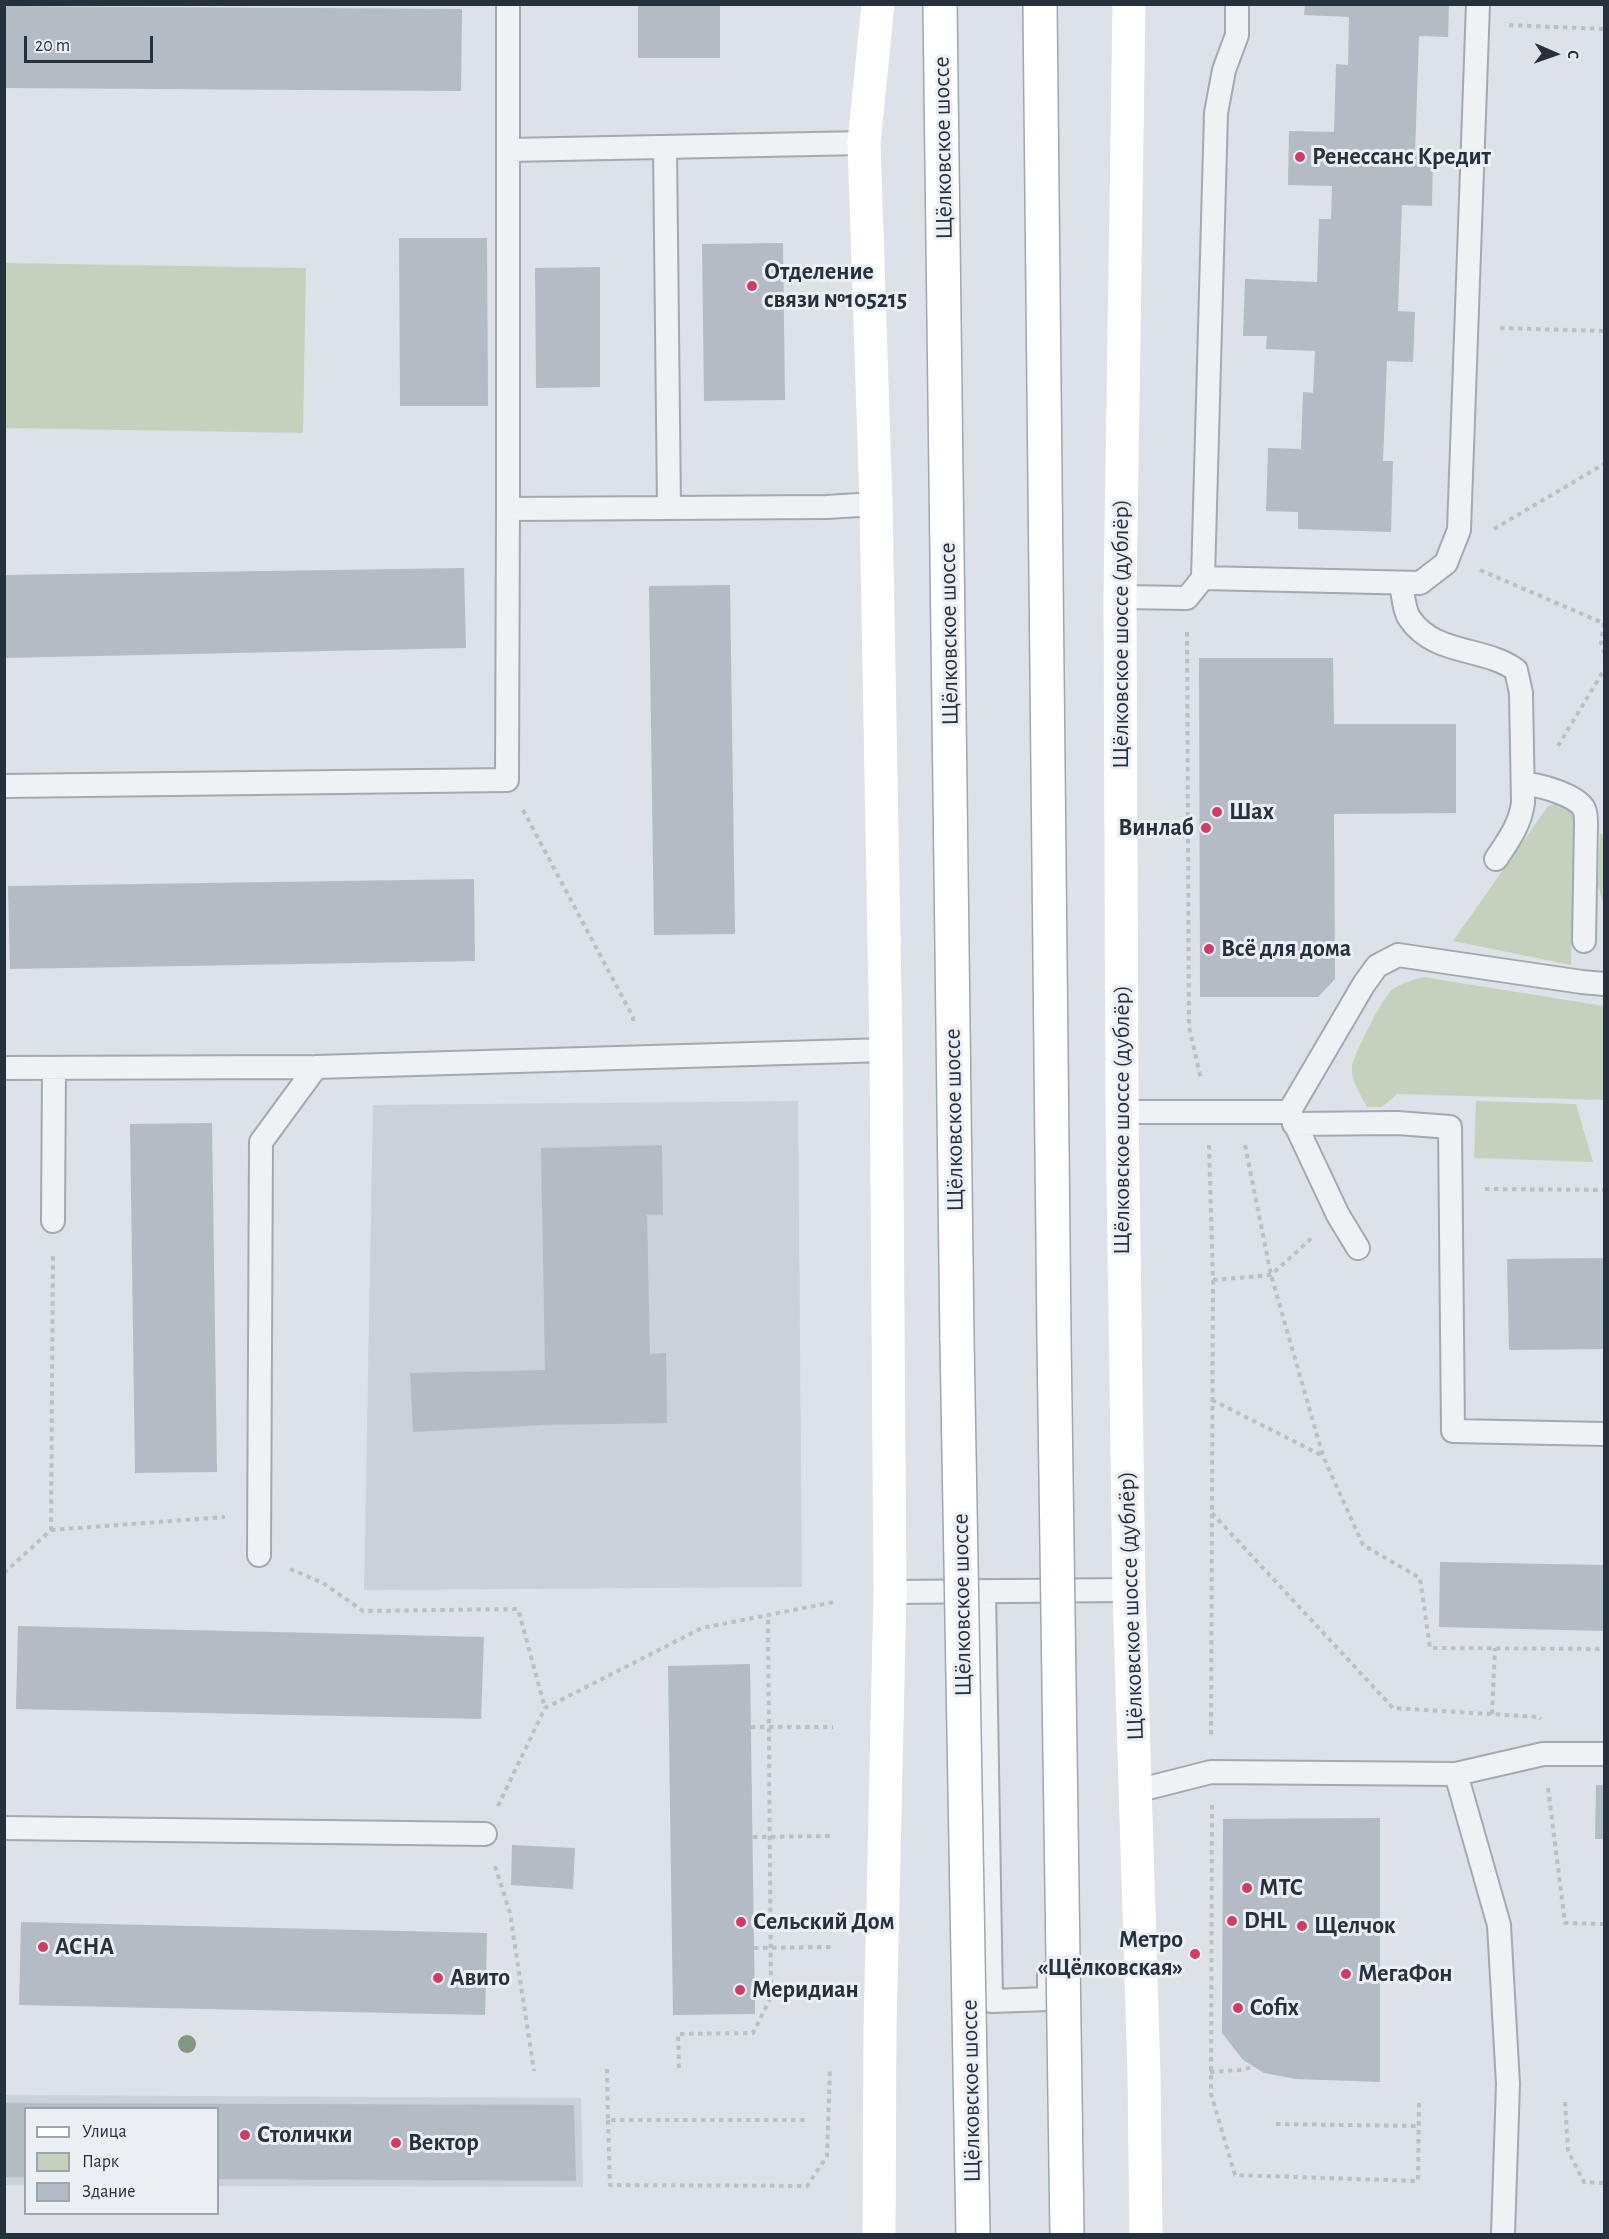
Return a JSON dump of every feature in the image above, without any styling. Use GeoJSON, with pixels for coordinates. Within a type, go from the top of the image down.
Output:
{"type":"FeatureCollection","features":[{"type":"Feature","properties":{"kind":"main road"},"geometry":{"type":"LineString","coordinates":[[878,4],[864,143],[876,504],[886,1050],[890,1592],[880,2018],[879,2235]]}},
{"type":"Feature","properties":{"kind":"main road","name":"Щёлковское шоссе"},"geometry":{"type":"LineString","coordinates":[[940,4],[957,1340],[973,2235]]}},
{"type":"Feature","properties":{"kind":"main road"},"geometry":{"type":"LineString","coordinates":[[1040,4],[1054,1339],[1067,2235]]}},
{"type":"Feature","properties":{"kind":"main road","name":"Щёлковское шоссе (дублёр)"},"geometry":{"type":"LineString","coordinates":[[1129,4],[1120,597],[1122,1112],[1129,1590],[1144,2074],[1146,2235]]}},
{"type":"Feature","properties":{"kind":"lane"},"geometry":{"type":"LineString","coordinates":[[4,786],[507,780],[508,4]]}},
{"type":"Feature","properties":{"kind":"lane"},"geometry":{"type":"LineString","coordinates":[[1120,597],[1187,598],[1203,578],[1216,113],[1224,70],[1237,35],[1237,4]]}},
{"type":"Feature","properties":{"kind":"lane"},"geometry":{"type":"LineString","coordinates":[[1203,578],[1420,583],[1446,563],[1449,557],[1459,530],[1478,14]]}},
{"type":"Feature","properties":{"kind":"lane"},"geometry":{"type":"LineString","coordinates":[[509,150],[864,143]]}},
{"type":"Feature","properties":{"kind":"lane"},"geometry":{"type":"LineString","coordinates":[[665,147],[669,508]]}},
{"type":"Feature","properties":{"kind":"lane"},"geometry":{"type":"LineString","coordinates":[[508,509],[826,507],[876,504]]}},
{"type":"Feature","properties":{"kind":"lane"},"geometry":{"type":"LineString","coordinates":[[1401,583],[1409,618],[1426,635],[1463,651],[1487,655],[1504,661],[1516,670],[1521,693],[1529,784],[1517,827],[1496,859]]}},
{"type":"Feature","properties":{"kind":"lane"},"geometry":{"type":"LineString","coordinates":[[1529,784],[1574,799],[1584,809],[1586,824],[1584,941]]}},
{"type":"Feature","properties":{"kind":"lane"},"geometry":{"type":"LineString","coordinates":[[1292,1118],[1371,975],[1377,966],[1398,955],[1605,984]]}},
{"type":"Feature","properties":{"kind":"lane"},"geometry":{"type":"LineString","coordinates":[[4,1068],[316,1067],[886,1050]]}},
{"type":"Feature","properties":{"kind":"lane"},"geometry":{"type":"LineString","coordinates":[[258,1555],[261,1142],[316,1067]]}},
{"type":"Feature","properties":{"kind":"lane"},"geometry":{"type":"LineString","coordinates":[[53,1221],[54,1069]]}},
{"type":"Feature","properties":{"kind":"lane"},"geometry":{"type":"LineString","coordinates":[[1122,1112],[1238,1112],[1292,1118],[1450,1127],[1453,1431],[1605,1434]]}},
{"type":"Feature","properties":{"kind":"lane"},"geometry":{"type":"LineString","coordinates":[[1292,1118],[1338,1215],[1358,1248]]}},
{"type":"Feature","properties":{"kind":"lane"},"geometry":{"type":"LineString","coordinates":[[890,1592],[1129,1590]]}},
{"type":"Feature","properties":{"kind":"lane"},"geometry":{"type":"LineString","coordinates":[[984,1591],[991,2001],[1049,1999],[1043,1591]]}},
{"type":"Feature","properties":{"kind":"lane"},"geometry":{"type":"LineString","coordinates":[[1136,1791],[1211,1772],[1456,1774],[1551,1754],[1605,1754]]}},
{"type":"Feature","properties":{"kind":"lane"},"geometry":{"type":"LineString","coordinates":[[1456,1774],[1499,1925],[1508,2084],[1503,2235]]}},
{"type":"Feature","properties":{"kind":"lane"},"geometry":{"type":"LineString","coordinates":[[4,1828],[485,1834]]}},
{"type":"Feature","properties":{"kind":"path"},"geometry":{"type":"LineString","coordinates":[[1478,14],[1605,29]]}},
{"type":"Feature","properties":{"kind":"path"},"geometry":{"type":"LineString","coordinates":[[1466,326],[1605,331]]}},
{"type":"Feature","properties":{"kind":"path"},"geometry":{"type":"LineString","coordinates":[[1459,530],[1486,534],[1605,464]]}},
{"type":"Feature","properties":{"kind":"path"},"geometry":{"type":"LineString","coordinates":[[1449,557],[1604,623],[1601,643],[1605,653]]}},
{"type":"Feature","properties":{"kind":"path"},"geometry":{"type":"LineString","coordinates":[[1187,598],[1189,1027],[1209,1113],[1213,1280],[1211,2094],[1234,2175],[1418,2181],[1419,2100]]}},
{"type":"Feature","properties":{"kind":"path"},"geometry":{"type":"LineString","coordinates":[[1529,784],[1605,670]]}},
{"type":"Feature","properties":{"kind":"path"},"geometry":{"type":"LineString","coordinates":[[507,780],[633,1017],[635,1057]]}},
{"type":"Feature","properties":{"kind":"path"},"geometry":{"type":"LineString","coordinates":[[1238,1112],[1271,1275],[1323,1456],[1363,1545],[1420,1578],[1430,1648],[1605,1649]]}},
{"type":"Feature","properties":{"kind":"path"},"geometry":{"type":"LineString","coordinates":[[1451,1188],[1605,1190]]}},
{"type":"Feature","properties":{"kind":"path"},"geometry":{"type":"LineString","coordinates":[[1213,1280],[1271,1275],[1338,1215]]}},
{"type":"Feature","properties":{"kind":"path"},"geometry":{"type":"LineString","coordinates":[[51,1530],[53,1221]]}},
{"type":"Feature","properties":{"kind":"path"},"geometry":{"type":"LineString","coordinates":[[1212,1400],[1323,1456]]}},
{"type":"Feature","properties":{"kind":"path"},"geometry":{"type":"LineString","coordinates":[[1212,1513],[1393,1708],[1539,1717],[1551,1754],[1565,1923],[1605,1924]]}},
{"type":"Feature","properties":{"kind":"path"},"geometry":{"type":"LineString","coordinates":[[4,1573],[51,1530],[258,1514]]}},
{"type":"Feature","properties":{"kind":"path"},"geometry":{"type":"LineString","coordinates":[[258,1555],[323,1583],[363,1611],[518,1610],[545,1708]]}},
{"type":"Feature","properties":{"kind":"path"},"geometry":{"type":"LineString","coordinates":[[534,2071],[510,1913],[485,1834],[545,1708],[702,1628],[834,1602]]}},
{"type":"Feature","properties":{"kind":"path"},"geometry":{"type":"LineString","coordinates":[[679,2068],[678,2034],[753,2033],[771,1996],[768,1615]]}},
{"type":"Feature","properties":{"kind":"path"},"geometry":{"type":"LineString","coordinates":[[1492,1714],[1495,1648]]}},
{"type":"Feature","properties":{"kind":"path"},"geometry":{"type":"LineString","coordinates":[[751,1727],[833,1727]]}},
{"type":"Feature","properties":{"kind":"path"},"geometry":{"type":"LineString","coordinates":[[753,1837],[832,1836]]}},
{"type":"Feature","properties":{"kind":"path"},"geometry":{"type":"LineString","coordinates":[[754,1948],[831,1947]]}},
{"type":"Feature","properties":{"kind":"path"},"geometry":{"type":"LineString","coordinates":[[1210,2072],[1253,2067]]}},
{"type":"Feature","properties":{"kind":"path"},"geometry":{"type":"LineString","coordinates":[[607,2069],[610,2185],[807,2186],[827,2156],[831,2068]]}},
{"type":"Feature","properties":{"kind":"path"},"geometry":{"type":"LineString","coordinates":[[1565,2102],[1568,2151],[1584,2182],[1605,2183]]}},
{"type":"Feature","properties":{"kind":"path"},"geometry":{"type":"LineString","coordinates":[[608,2120],[808,2120]]}},
{"type":"Feature","properties":{"kind":"path"},"geometry":{"type":"LineString","coordinates":[[1276,2124],[1418,2126]]}},
{"type":"Feature","properties":{"kind":"shaded area"},"geometry":{"type":"Polygon","coordinates":[[[798,1101],[802,1587],[364,1590],[373,1105],[798,1101]]]}},
{"type":"Feature","properties":{"kind":"shaded area","name":"Вектор"},"geometry":{"type":"Polygon","coordinates":[[[5,2095],[581,2098],[583,2187],[219,2186],[219,2107],[24,2107],[24,2185],[5,2185],[5,2095]]]}},
{"type":"Feature","properties":{"kind":"green space"},"geometry":{"type":"Polygon","coordinates":[[[5,263],[306,268],[303,433],[5,428],[5,263]]]}},
{"type":"Feature","properties":{"kind":"green space"},"geometry":{"type":"Polygon","coordinates":[[[1558,803],[1566,805],[1574,816],[1571,965],[1453,941],[1548,806],[1558,803]]]}},
{"type":"Feature","properties":{"kind":"green space"},"geometry":{"type":"Polygon","coordinates":[[[1600,833],[1604,836],[1604,907],[1598,885],[1600,833]]]}},
{"type":"Feature","properties":{"kind":"green space"},"geometry":{"type":"Polygon","coordinates":[[[1423,977],[1604,1006],[1604,1100],[1397,1094],[1382,1107],[1367,1107],[1352,1073],[1357,1052],[1376,1014],[1393,989],[1423,977]]]}},
{"type":"Feature","properties":{"kind":"green space"},"geometry":{"type":"Polygon","coordinates":[[[1476,1101],[1576,1104],[1593,1162],[1474,1158],[1476,1101]]]}},
{"type":"Feature","properties":{"kind":"building"},"geometry":{"type":"Polygon","coordinates":[[[638,4],[720,4],[720,58],[638,58],[638,4]]]}},
{"type":"Feature","properties":{"kind":"building"},"geometry":{"type":"Polygon","coordinates":[[[1305,4],[1449,4],[1448,37],[1419,36],[1415,154],[1433,155],[1432,206],[1402,205],[1398,311],[1415,312],[1413,362],[1387,361],[1383,461],[1393,461],[1391,532],[1298,529],[1298,512],[1266,511],[1268,448],[1301,449],[1303,392],[1313,393],[1315,351],[1266,349],[1267,336],[1243,336],[1245,279],[1317,282],[1319,219],[1331,219],[1332,186],[1288,185],[1289,131],[1334,132],[1336,64],[1348,65],[1349,17],[1304,15],[1305,4]]]}},
{"type":"Feature","properties":{"kind":"building"},"geometry":{"type":"Polygon","coordinates":[[[4,6],[462,9],[461,91],[4,88],[4,6]]]}},
{"type":"Feature","properties":{"kind":"building"},"geometry":{"type":"Polygon","coordinates":[[[399,238],[487,238],[488,406],[400,406],[399,238]]]}},
{"type":"Feature","properties":{"kind":"building"},"geometry":{"type":"Polygon","coordinates":[[[783,243],[785,400],[704,401],[702,244],[783,243]]]}},
{"type":"Feature","properties":{"kind":"building"},"geometry":{"type":"Polygon","coordinates":[[[600,267],[600,387],[536,388],[535,268],[600,267]]]}},
{"type":"Feature","properties":{"kind":"building"},"geometry":{"type":"Polygon","coordinates":[[[464,568],[466,648],[4,658],[4,575],[464,568]]]}},
{"type":"Feature","properties":{"kind":"building"},"geometry":{"type":"Polygon","coordinates":[[[730,585],[735,934],[654,935],[649,586],[730,585]]]}},
{"type":"Feature","properties":{"kind":"building"},"geometry":{"type":"Polygon","coordinates":[[[1199,658],[1333,658],[1334,724],[1456,724],[1456,813],[1334,814],[1335,979],[1318,997],[1200,997],[1199,658]]]}},
{"type":"Feature","properties":{"kind":"building"},"geometry":{"type":"Polygon","coordinates":[[[474,879],[475,961],[10,969],[8,886],[474,879]]]}},
{"type":"Feature","properties":{"kind":"building"},"geometry":{"type":"Polygon","coordinates":[[[212,1123],[217,1472],[135,1473],[130,1124],[212,1123]]]}},
{"type":"Feature","properties":{"kind":"building"},"geometry":{"type":"Polygon","coordinates":[[[662,1145],[663,1215],[647,1215],[650,1354],[666,1353],[667,1423],[546,1425],[413,1432],[410,1373],[545,1370],[541,1148],[662,1145]]]}},
{"type":"Feature","properties":{"kind":"building"},"geometry":{"type":"Polygon","coordinates":[[[1604,1258],[1604,1349],[1509,1350],[1507,1259],[1604,1258]]]}},
{"type":"Feature","properties":{"kind":"building"},"geometry":{"type":"Polygon","coordinates":[[[1440,1562],[1604,1565],[1604,1631],[1439,1627],[1440,1562]]]}},
{"type":"Feature","properties":{"kind":"building"},"geometry":{"type":"Polygon","coordinates":[[[18,1626],[484,1637],[481,1719],[16,1709],[18,1626]]]}},
{"type":"Feature","properties":{"kind":"building"},"geometry":{"type":"Polygon","coordinates":[[[750,1664],[755,2014],[673,2015],[668,1666],[750,1664]]]}},
{"type":"Feature","properties":{"kind":"building"},"geometry":{"type":"Polygon","coordinates":[[[1596,1785],[1604,1785],[1604,1839],[1595,1839],[1596,1785]]]}},
{"type":"Feature","properties":{"kind":"building","name":"Щелчок"},"geometry":{"type":"Polygon","coordinates":[[[1380,1818],[1380,2082],[1296,2079],[1264,2073],[1243,2060],[1222,2033],[1223,1819],[1380,1818]]]}},
{"type":"Feature","properties":{"kind":"building"},"geometry":{"type":"Polygon","coordinates":[[[512,1845],[575,1848],[573,1889],[511,1885],[512,1845]]]}},
{"type":"Feature","properties":{"kind":"building"},"geometry":{"type":"Polygon","coordinates":[[[21,1922],[487,1933],[485,2015],[19,2005],[21,1922]]]}},
{"type":"Feature","properties":{"kind":"building","name":"Вектор"},"geometry":{"type":"Polygon","coordinates":[[[4,2103],[574,2105],[576,2181],[219,2179],[219,2107],[24,2107],[24,2177],[4,2177],[4,2103]]]}},
{"type":"Feature","properties":{"kind":"place","name":"Ренессанс Кредит"},"geometry":{"type":"Point","coordinates":[1300,157]}},
{"type":"Feature","properties":{"kind":"place","name":"Отделение связи №105215"},"geometry":{"type":"Point","coordinates":[752,286]}},
{"type":"Feature","properties":{"kind":"place","name":"Шах"},"geometry":{"type":"Point","coordinates":[1217,812]}},
{"type":"Feature","properties":{"kind":"place","name":"Винлаб"},"geometry":{"type":"Point","coordinates":[1206,828]}},
{"type":"Feature","properties":{"kind":"place","name":"Всё для дома"},"geometry":{"type":"Point","coordinates":[1209,949]}},
{"type":"Feature","properties":{"kind":"place","name":"МТС"},"geometry":{"type":"Point","coordinates":[1247,1888]}},
{"type":"Feature","properties":{"kind":"place","name":"DHL"},"geometry":{"type":"Point","coordinates":[1232,1921]}},
{"type":"Feature","properties":{"kind":"place","name":"Сельский Дом"},"geometry":{"type":"Point","coordinates":[741,1922]}},
{"type":"Feature","properties":{"kind":"place","name":"Щелчок"},"geometry":{"type":"Point","coordinates":[1302,1926]}},
{"type":"Feature","properties":{"kind":"place","name":"АСНА"},"geometry":{"type":"Point","coordinates":[43,1947]}},
{"type":"Feature","properties":{"kind":"place","name":"Метро «Щёлковская»"},"geometry":{"type":"Point","coordinates":[1195,1954]}},
{"type":"Feature","properties":{"kind":"place","name":"МегаФон"},"geometry":{"type":"Point","coordinates":[1346,1974]}},
{"type":"Feature","properties":{"kind":"place","name":"Авито"},"geometry":{"type":"Point","coordinates":[438,1978]}},
{"type":"Feature","properties":{"kind":"place","name":"Меридиан"},"geometry":{"type":"Point","coordinates":[740,1990]}},
{"type":"Feature","properties":{"kind":"place","name":"Cofix"},"geometry":{"type":"Point","coordinates":[1238,2008]}},
{"type":"Feature","properties":{"kind":"place","name":"Столички"},"geometry":{"type":"Point","coordinates":[245,2135]}},
{"type":"Feature","properties":{"kind":"place","name":"Вектор"},"geometry":{"type":"Point","coordinates":[396,2143]}}]}
